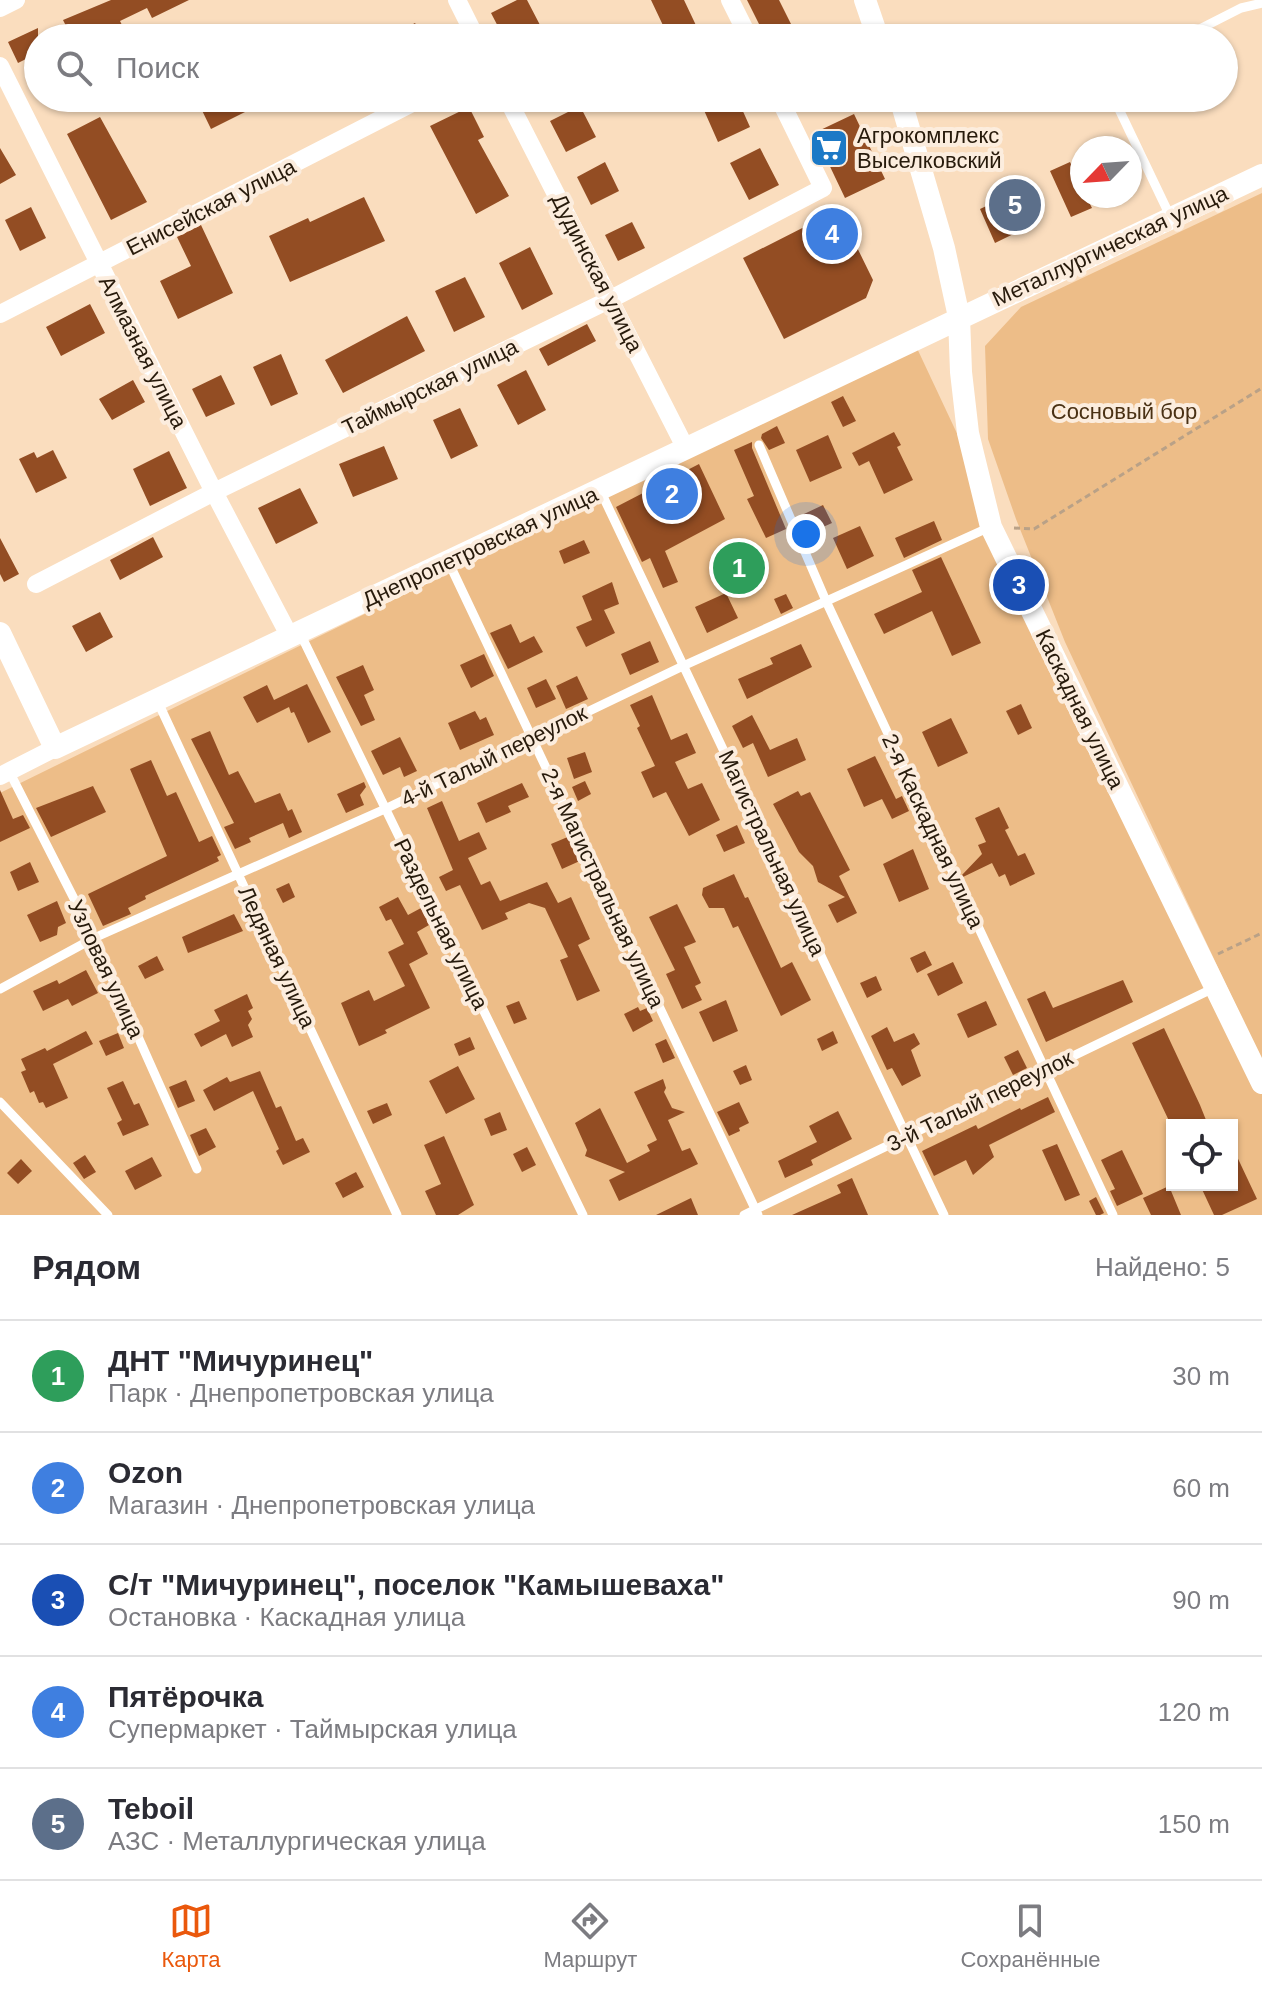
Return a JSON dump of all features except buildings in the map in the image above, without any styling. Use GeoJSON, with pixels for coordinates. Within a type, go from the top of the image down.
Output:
{"type":"FeatureCollection","features":[{"type":"Feature","properties":{"kind":"street"},"geometry":{"type":"LineString","coordinates":[[0,8],[16,0]]}},
{"type":"Feature","properties":{"kind":"street"},"geometry":{"type":"LineString","coordinates":[[457,0],[469,24]]}},
{"type":"Feature","properties":{"kind":"street"},"geometry":{"type":"LineString","coordinates":[[730,0],[742,24]]}},
{"type":"Feature","properties":{"kind":"street"},"geometry":{"type":"LineString","coordinates":[[865,0],[873,24]]}},
{"type":"Feature","properties":{"kind":"street","name":"Алмазная улица"},"geometry":{"type":"LineString","coordinates":[[0,66],[214,492],[295,635]]}},
{"type":"Feature","properties":{"kind":"street","name":"Енисейская улица"},"geometry":{"type":"LineString","coordinates":[[0,314],[395,112]]}},
{"type":"Feature","properties":{"kind":"street","name":"Дудинская улица"},"geometry":{"type":"LineString","coordinates":[[514,112],[686,449]]}},
{"type":"Feature","properties":{"kind":"street","name":"Таймырская улица"},"geometry":{"type":"LineString","coordinates":[[36,584],[214,492],[611,299],[823,188],[786,112]]}},
{"type":"Feature","properties":{"kind":"street","name":"Каскадная улица"},"geometry":{"type":"LineString","coordinates":[[904,112],[944,248],[959,317],[968,433],[991,527],[1262,1083]]}},
{"type":"Feature","properties":{"kind":"street","name":"Металлургическая улица"},"geometry":{"type":"LineString","coordinates":[[959,317],[1262,175]]}},
{"type":"Feature","properties":{"kind":"street","name":"Днепропетровская улица"},"geometry":{"type":"LineString","coordinates":[[4,774],[959,317]]}},
{"type":"Feature","properties":{"kind":"street"},"geometry":{"type":"LineString","coordinates":[[0,633],[55,748]]}},
{"type":"Feature","properties":{"kind":"lane"},"geometry":{"type":"LineString","coordinates":[[1210,24],[1241,8],[1262,3]]}},
{"type":"Feature","properties":{"kind":"lane"},"geometry":{"type":"LineString","coordinates":[[1120,112],[1171,218]]}},
{"type":"Feature","properties":{"kind":"lane","name":"2-я Каскадная улица"},"geometry":{"type":"LineString","coordinates":[[759,445],[826,601],[1113,1215]]}},
{"type":"Feature","properties":{"kind":"lane","name":"Магистральная улица"},"geometry":{"type":"LineString","coordinates":[[600,490],[944,1215]]}},
{"type":"Feature","properties":{"kind":"lane","name":"4-й Талый переулок"},"geometry":{"type":"LineString","coordinates":[[0,989],[94,938],[385,809],[683,666],[991,527]]}},
{"type":"Feature","properties":{"kind":"lane","name":"2-я Магистральная улица"},"geometry":{"type":"LineString","coordinates":[[448,561],[757,1212]]}},
{"type":"Feature","properties":{"kind":"lane","name":"Раздельная улица"},"geometry":{"type":"LineString","coordinates":[[295,635],[385,809],[583,1215]]}},
{"type":"Feature","properties":{"kind":"lane","name":"Ледяная улица"},"geometry":{"type":"LineString","coordinates":[[157,699],[397,1215]]}},
{"type":"Feature","properties":{"kind":"lane","name":"Узловая улица"},"geometry":{"type":"LineString","coordinates":[[4,774],[94,938],[197,1169]]}},
{"type":"Feature","properties":{"kind":"lane","name":"3-й Талый переулок"},"geometry":{"type":"LineString","coordinates":[[744,1215],[757,1212],[1043,1068],[1217,986]]}},
{"type":"Feature","properties":{"kind":"lane"},"geometry":{"type":"LineString","coordinates":[[0,1102],[108,1215]]}},
{"type":"Feature","properties":{"kind":"path"},"geometry":{"type":"LineString","coordinates":[[1034,529],[1262,388]]}},
{"type":"Feature","properties":{"kind":"path"},"geometry":{"type":"LineString","coordinates":[[1204,960],[1262,933]]}},
{"type":"Feature","properties":{"kind":"green space","name":"Сосновый бор"},"geometry":{"type":"Polygon","coordinates":[[[1262,193],[1262,1061],[1065,642],[1016,519],[988,439],[985,346],[1021,307],[1262,193]]]}},
{"type":"Feature","properties":{"kind":"green space"},"geometry":{"type":"Polygon","coordinates":[[[915,344],[1262,1083],[1262,1215],[0,1215],[0,793],[915,344]]]}},
{"type":"Feature","properties":{"kind":"place","name":"Агрокомплекс Выселковский"},"geometry":{"type":"Point","coordinates":[829,148]}},
{"type":"Feature","properties":{"kind":"place","name":"Teboil"},"geometry":{"type":"Point","coordinates":[1015,205]}},
{"type":"Feature","properties":{"kind":"place","name":"Пятёрочка"},"geometry":{"type":"Point","coordinates":[832,234]}},
{"type":"Feature","properties":{"kind":"place","name":"Ozon"},"geometry":{"type":"Point","coordinates":[672,494]}},
{"type":"Feature","properties":{"kind":"place","name":"ДНТ \"Мичуринец\""},"geometry":{"type":"Point","coordinates":[739,568]}},
{"type":"Feature","properties":{"kind":"place","name":"С/т \"Мичуринец\", поселок \"Камышеваха\""},"geometry":{"type":"Point","coordinates":[1019,585]}}]}
